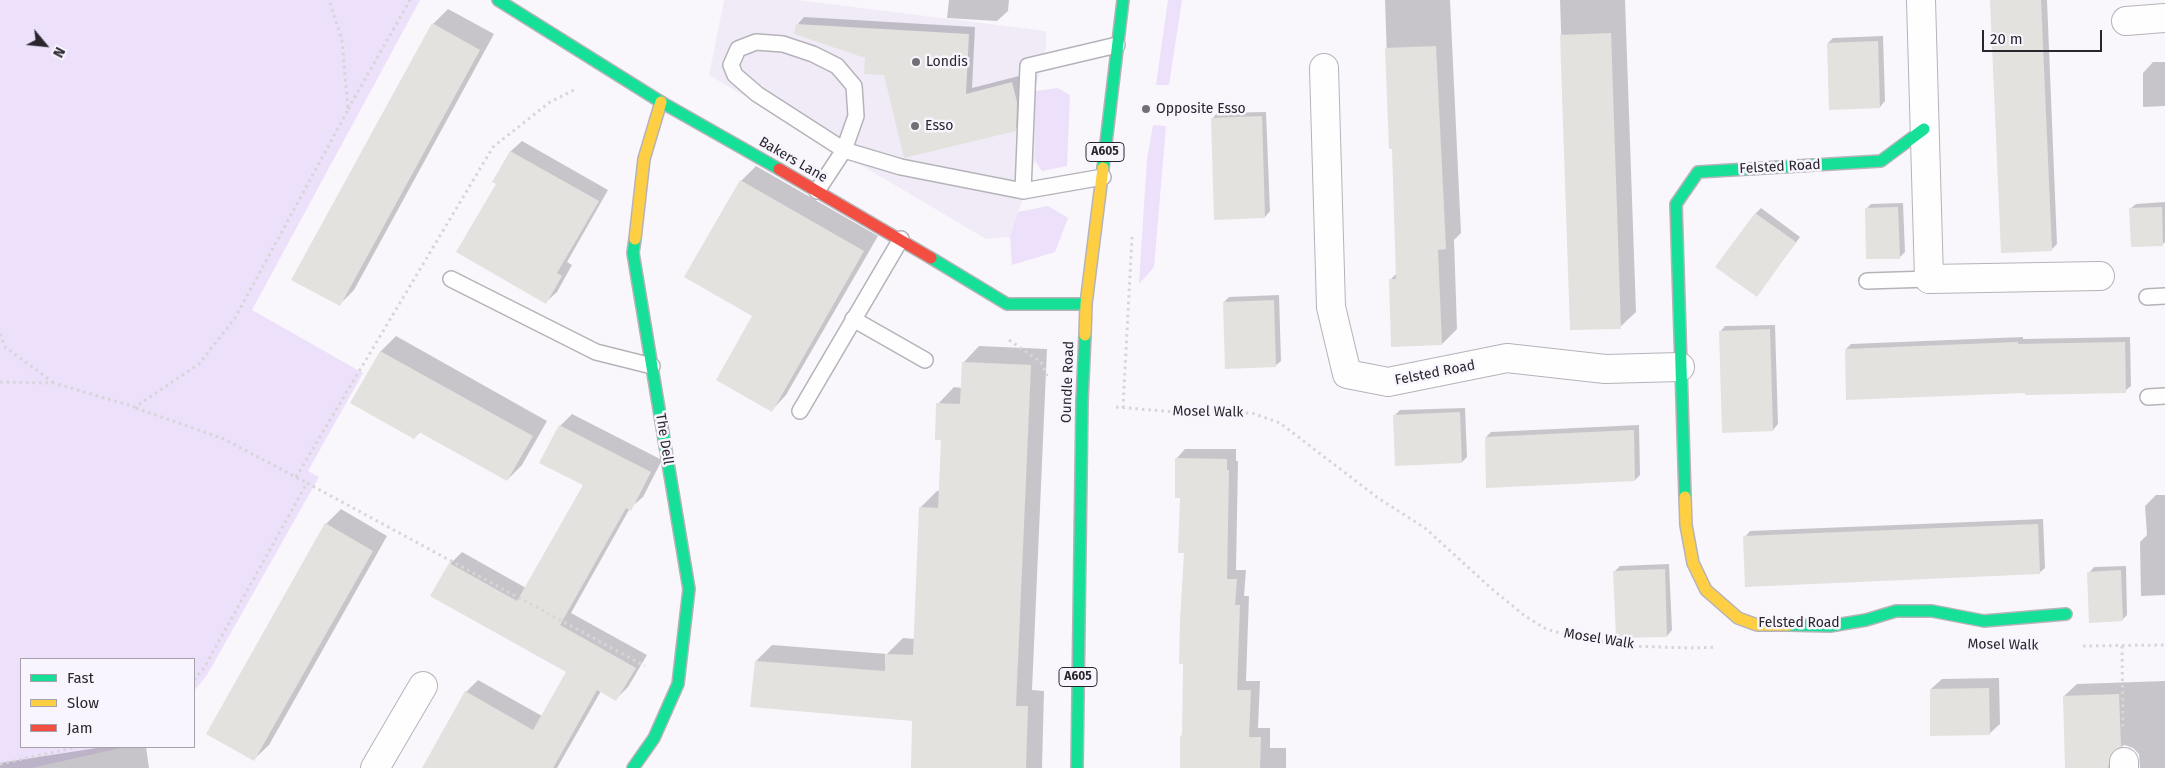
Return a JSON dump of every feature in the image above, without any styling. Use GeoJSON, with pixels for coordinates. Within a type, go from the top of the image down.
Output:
{"type":"FeatureCollection","features":[{"type":"Feature","properties":{"kind":"street","name":"Bakers Lane"},"geometry":{"type":"LineString","coordinates":[[498,0],[661,102],[901,239],[1007,304],[1086,304]]}},
{"type":"Feature","properties":{"kind":"street","name":"Oundle Road"},"geometry":{"type":"LineString","coordinates":[[1076,768],[1082,401],[1086,304],[1103,177],[1123,0]]}},
{"type":"Feature","properties":{"kind":"street"},"geometry":{"type":"LineString","coordinates":[[1921,0],[1929,279],[2100,276]]}},
{"type":"Feature","properties":{"kind":"street"},"geometry":{"type":"LineString","coordinates":[[2126,21],[2165,18]]}},
{"type":"Feature","properties":{"kind":"street","name":"Felsted Road"},"geometry":{"type":"LineString","coordinates":[[1324,68],[1331,307],[1347,374],[1388,382],[1507,358],[1605,369],[1680,367]]}},
{"type":"Feature","properties":{"kind":"street","name":"The Dell"},"geometry":{"type":"LineString","coordinates":[[633,768],[654,738],[678,684],[689,589],[633,253],[644,159],[661,102]]}},
{"type":"Feature","properties":{"kind":"street","name":"Felsted Road"},"geometry":{"type":"LineString","coordinates":[[1924,129],[1881,161],[1698,172],[1676,204],[1686,525],[1693,563],[1706,590],[1738,618],[1757,625],[1830,626],[1866,620],[1896,611],[1932,611],[1984,621],[2066,614]]}},
{"type":"Feature","properties":{"kind":"street"},"geometry":{"type":"LineString","coordinates":[[375,768],[423,686]]}},
{"type":"Feature","properties":{"kind":"lane"},"geometry":{"type":"LineString","coordinates":[[817,191],[844,150],[856,116],[854,86],[837,66],[813,54],[783,44],[756,42],[738,49],[731,65],[734,75],[758,94],[844,150],[901,167],[1023,191],[1103,177]]}},
{"type":"Feature","properties":{"kind":"lane"},"geometry":{"type":"LineString","coordinates":[[1023,191],[1028,66],[1118,45]]}},
{"type":"Feature","properties":{"kind":"lane"},"geometry":{"type":"LineString","coordinates":[[800,411],[901,239]]}},
{"type":"Feature","properties":{"kind":"lane"},"geometry":{"type":"LineString","coordinates":[[451,279],[596,352],[652,366]]}},
{"type":"Feature","properties":{"kind":"lane"},"geometry":{"type":"LineString","coordinates":[[1867,281],[1929,279]]}},
{"type":"Feature","properties":{"kind":"lane"},"geometry":{"type":"LineString","coordinates":[[2147,297],[2165,296]]}},
{"type":"Feature","properties":{"kind":"lane"},"geometry":{"type":"LineString","coordinates":[[854,319],[925,360]]}},
{"type":"Feature","properties":{"kind":"lane"},"geometry":{"type":"LineString","coordinates":[[2148,397],[2165,396]]}},
{"type":"Feature","properties":{"kind":"path"},"geometry":{"type":"LineString","coordinates":[[329,0],[342,40],[348,110]]}},
{"type":"Feature","properties":{"kind":"path"},"geometry":{"type":"LineString","coordinates":[[135,408],[199,364],[235,318],[410,0]]}},
{"type":"Feature","properties":{"kind":"path"},"geometry":{"type":"LineString","coordinates":[[0,334],[5,347],[54,383]]}},
{"type":"Feature","properties":{"kind":"path"},"geometry":{"type":"LineString","coordinates":[[1003,335],[1040,362],[1050,384]]}},
{"type":"Feature","properties":{"kind":"path"},"geometry":{"type":"LineString","coordinates":[[0,382],[54,383],[135,408],[224,439],[307,482],[678,684]]}},
{"type":"Feature","properties":{"kind":"path","name":"Mosel Walk"},"geometry":{"type":"LineString","coordinates":[[1107,407],[1175,412],[1252,414],[1280,423],[1378,498],[1425,528],[1492,589],[1525,616],[1546,629],[1574,637],[1628,646],[1720,647]]}},
{"type":"Feature","properties":{"kind":"path"},"geometry":{"type":"LineString","coordinates":[[195,679],[204,668],[307,482]]}},
{"type":"Feature","properties":{"kind":"path"},"geometry":{"type":"LineString","coordinates":[[2122,645],[2124,765]]}},
{"type":"Feature","properties":{"kind":"path"},"geometry":{"type":"LineString","coordinates":[[2077,646],[2165,645]]}},
{"type":"Feature","properties":{"kind":"path"},"geometry":{"type":"LineString","coordinates":[[0,764],[72,748]]}},
{"type":"Feature","properties":{"kind":"shaded area"},"geometry":{"type":"Polygon","coordinates":[[[0,0],[420,0],[252,310],[363,373],[308,471],[319,477],[207,675],[195,690],[195,658],[20,658],[20,748],[121,748],[32,768],[0,768],[0,0]]]}},
{"type":"Feature","properties":{"kind":"shaded area","name":"Esso"},"geometry":{"type":"Polygon","coordinates":[[[724,0],[797,0],[1046,31],[1046,47],[1035,91],[1035,161],[1010,237],[986,239],[709,75],[724,0]]]}},
{"type":"Feature","properties":{"kind":"shaded area"},"geometry":{"type":"Polygon","coordinates":[[[1168,0],[1182,0],[1169,85],[1156,85],[1168,0]]]}},
{"type":"Feature","properties":{"kind":"shaded area"},"geometry":{"type":"Polygon","coordinates":[[[1058,88],[1070,95],[1067,166],[1042,171],[1035,161],[1035,91],[1058,88]]]}},
{"type":"Feature","properties":{"kind":"shaded area"},"geometry":{"type":"Polygon","coordinates":[[[1153,125],[1166,126],[1154,267],[1139,284],[1147,159],[1153,125]]]}},
{"type":"Feature","properties":{"kind":"shaded area"},"geometry":{"type":"Polygon","coordinates":[[[1048,206],[1068,218],[1055,252],[1012,265],[1010,237],[1018,212],[1048,206]]]}},
{"type":"Feature","properties":{"kind":"building"},"geometry":{"type":"Polygon","coordinates":[[[1990,0],[2041,0],[2052,251],[2001,253],[1990,0]]]}},
{"type":"Feature","properties":{"kind":"building"},"geometry":{"type":"Polygon","coordinates":[[[432,23],[480,50],[340,306],[291,280],[432,23]]]}},
{"type":"Feature","properties":{"kind":"building"},"geometry":{"type":"Polygon","coordinates":[[[796,24],[969,34],[966,94],[1012,82],[1017,102],[1016,131],[904,158],[884,75],[864,74],[865,58],[794,34],[796,24]]]}},
{"type":"Feature","properties":{"kind":"building"},"geometry":{"type":"Polygon","coordinates":[[[1611,33],[1621,329],[1570,330],[1560,35],[1611,33]]]}},
{"type":"Feature","properties":{"kind":"building"},"geometry":{"type":"Polygon","coordinates":[[[1878,41],[1880,108],[1829,110],[1827,43],[1878,41]]]}},
{"type":"Feature","properties":{"kind":"building"},"geometry":{"type":"Polygon","coordinates":[[[1436,46],[1446,249],[1438,250],[1442,345],[1391,347],[1389,279],[1396,279],[1392,149],[1389,149],[1385,48],[1436,46]]]}},
{"type":"Feature","properties":{"kind":"building"},"geometry":{"type":"Polygon","coordinates":[[[1262,116],[1265,218],[1214,220],[1211,118],[1262,116]]]}},
{"type":"Feature","properties":{"kind":"building"},"geometry":{"type":"Polygon","coordinates":[[[510,151],[599,201],[557,273],[562,276],[546,304],[456,252],[496,184],[492,182],[510,151]]]}},
{"type":"Feature","properties":{"kind":"building"},"geometry":{"type":"Polygon","coordinates":[[[740,180],[864,251],[772,412],[716,380],[752,316],[684,277],[740,180]]]}},
{"type":"Feature","properties":{"kind":"building"},"geometry":{"type":"Polygon","coordinates":[[[1898,207],[1900,259],[1866,259],[1865,208],[1898,207]]]}},
{"type":"Feature","properties":{"kind":"building"},"geometry":{"type":"Polygon","coordinates":[[[2162,207],[2163,246],[2131,247],[2129,208],[2162,207]]]}},
{"type":"Feature","properties":{"kind":"building"},"geometry":{"type":"Polygon","coordinates":[[[1755,213],[1796,242],[1757,297],[1715,267],[1755,213]]]}},
{"type":"Feature","properties":{"kind":"building"},"geometry":{"type":"Polygon","coordinates":[[[1274,300],[1276,367],[1225,369],[1223,302],[1274,300]]]}},
{"type":"Feature","properties":{"kind":"building"},"geometry":{"type":"Polygon","coordinates":[[[1770,329],[1773,431],[1722,433],[1719,331],[1770,329]]]}},
{"type":"Feature","properties":{"kind":"building"},"geometry":{"type":"Polygon","coordinates":[[[2018,342],[2018,344],[2125,342],[2126,393],[2025,395],[2025,393],[1846,400],[1845,349],[2018,342]]]}},
{"type":"Feature","properties":{"kind":"building"},"geometry":{"type":"Polygon","coordinates":[[[380,351],[533,436],[507,481],[419,432],[414,439],[350,403],[380,351]]]}},
{"type":"Feature","properties":{"kind":"building"},"geometry":{"type":"Polygon","coordinates":[[[962,362],[1031,365],[1016,706],[1028,706],[1026,768],[911,768],[912,721],[750,707],[755,661],[885,671],[885,654],[913,655],[919,507],[938,508],[941,440],[935,440],[936,403],[960,404],[962,362]]]}},
{"type":"Feature","properties":{"kind":"building"},"geometry":{"type":"Polygon","coordinates":[[[1460,412],[1462,463],[1395,466],[1393,415],[1460,412]]]}},
{"type":"Feature","properties":{"kind":"building"},"geometry":{"type":"Polygon","coordinates":[[[559,425],[651,472],[631,511],[626,508],[560,625],[636,668],[616,701],[597,690],[553,768],[422,768],[465,691],[533,730],[566,672],[430,596],[449,563],[517,601],[583,485],[539,463],[559,425]]]}},
{"type":"Feature","properties":{"kind":"building"},"geometry":{"type":"Polygon","coordinates":[[[1634,430],[1635,481],[1486,488],[1485,437],[1634,430]]]}},
{"type":"Feature","properties":{"kind":"building"},"geometry":{"type":"Polygon","coordinates":[[[1175,458],[1227,459],[1227,470],[1229,470],[1227,579],[1237,579],[1235,605],[1240,605],[1237,690],[1251,690],[1249,737],[1261,737],[1260,768],[1180,768],[1183,664],[1179,664],[1184,553],[1178,553],[1180,498],[1175,498],[1175,458]]]}},
{"type":"Feature","properties":{"kind":"building"},"geometry":{"type":"Polygon","coordinates":[[[325,523],[373,551],[254,761],[206,734],[325,523]]]}},
{"type":"Feature","properties":{"kind":"building"},"geometry":{"type":"Polygon","coordinates":[[[2038,524],[2040,574],[1745,587],[1743,536],[2038,524]]]}},
{"type":"Feature","properties":{"kind":"building"},"geometry":{"type":"Polygon","coordinates":[[[1665,569],[1667,637],[1616,638],[1613,571],[1665,569]]]}},
{"type":"Feature","properties":{"kind":"building"},"geometry":{"type":"Polygon","coordinates":[[[2121,570],[2123,621],[2089,623],[2087,572],[2121,570]]]}},
{"type":"Feature","properties":{"kind":"building"},"geometry":{"type":"Polygon","coordinates":[[[1989,688],[1990,735],[1930,736],[1930,689],[1989,688]]]}},
{"type":"Feature","properties":{"kind":"building"},"geometry":{"type":"Polygon","coordinates":[[[2119,694],[2121,747],[2111,754],[2108,768],[2065,768],[2063,696],[2119,694]]]}},
{"type":"Feature","properties":{"kind":"traffic: fast"},"geometry":{"type":"LineString","coordinates":[[498,0],[661,102],[779,169]]}},
{"type":"Feature","properties":{"kind":"traffic: fast"},"geometry":{"type":"LineString","coordinates":[[1103,168],[1123,0]]}},
{"type":"Feature","properties":{"kind":"traffic: fast"},"geometry":{"type":"LineString","coordinates":[[1685,497],[1676,204],[1698,172],[1881,161],[1924,129]]}},
{"type":"Feature","properties":{"kind":"traffic: fast"},"geometry":{"type":"LineString","coordinates":[[633,768],[654,738],[678,684],[689,589],[633,253],[635,239]]}},
{"type":"Feature","properties":{"kind":"traffic: fast"},"geometry":{"type":"LineString","coordinates":[[931,258],[1007,304],[1086,304]]}},
{"type":"Feature","properties":{"kind":"traffic: fast"},"geometry":{"type":"LineString","coordinates":[[1077,768],[1082,401],[1085,335]]}},
{"type":"Feature","properties":{"kind":"traffic: fast"},"geometry":{"type":"LineString","coordinates":[[1788,625],[1830,626],[1866,620],[1896,611],[1932,611],[1984,621],[2066,614]]}},
{"type":"Feature","properties":{"kind":"traffic: slow"},"geometry":{"type":"LineString","coordinates":[[635,239],[644,159],[661,102]]}},
{"type":"Feature","properties":{"kind":"traffic: slow"},"geometry":{"type":"LineString","coordinates":[[1085,335],[1086,304],[1103,168]]}},
{"type":"Feature","properties":{"kind":"traffic: slow"},"geometry":{"type":"LineString","coordinates":[[1685,497],[1686,525],[1693,563],[1706,590],[1738,618],[1757,625],[1788,625]]}},
{"type":"Feature","properties":{"kind":"traffic: jam"},"geometry":{"type":"LineString","coordinates":[[779,169],[931,258]]}},
{"type":"Feature","properties":{"kind":"place","name":"Londis"},"geometry":{"type":"Point","coordinates":[916,62]}},
{"type":"Feature","properties":{"kind":"place","name":"Opposite Esso"},"geometry":{"type":"Point","coordinates":[1146,109]}},
{"type":"Feature","properties":{"kind":"place","name":"Esso"},"geometry":{"type":"Point","coordinates":[915,126]}}]}
